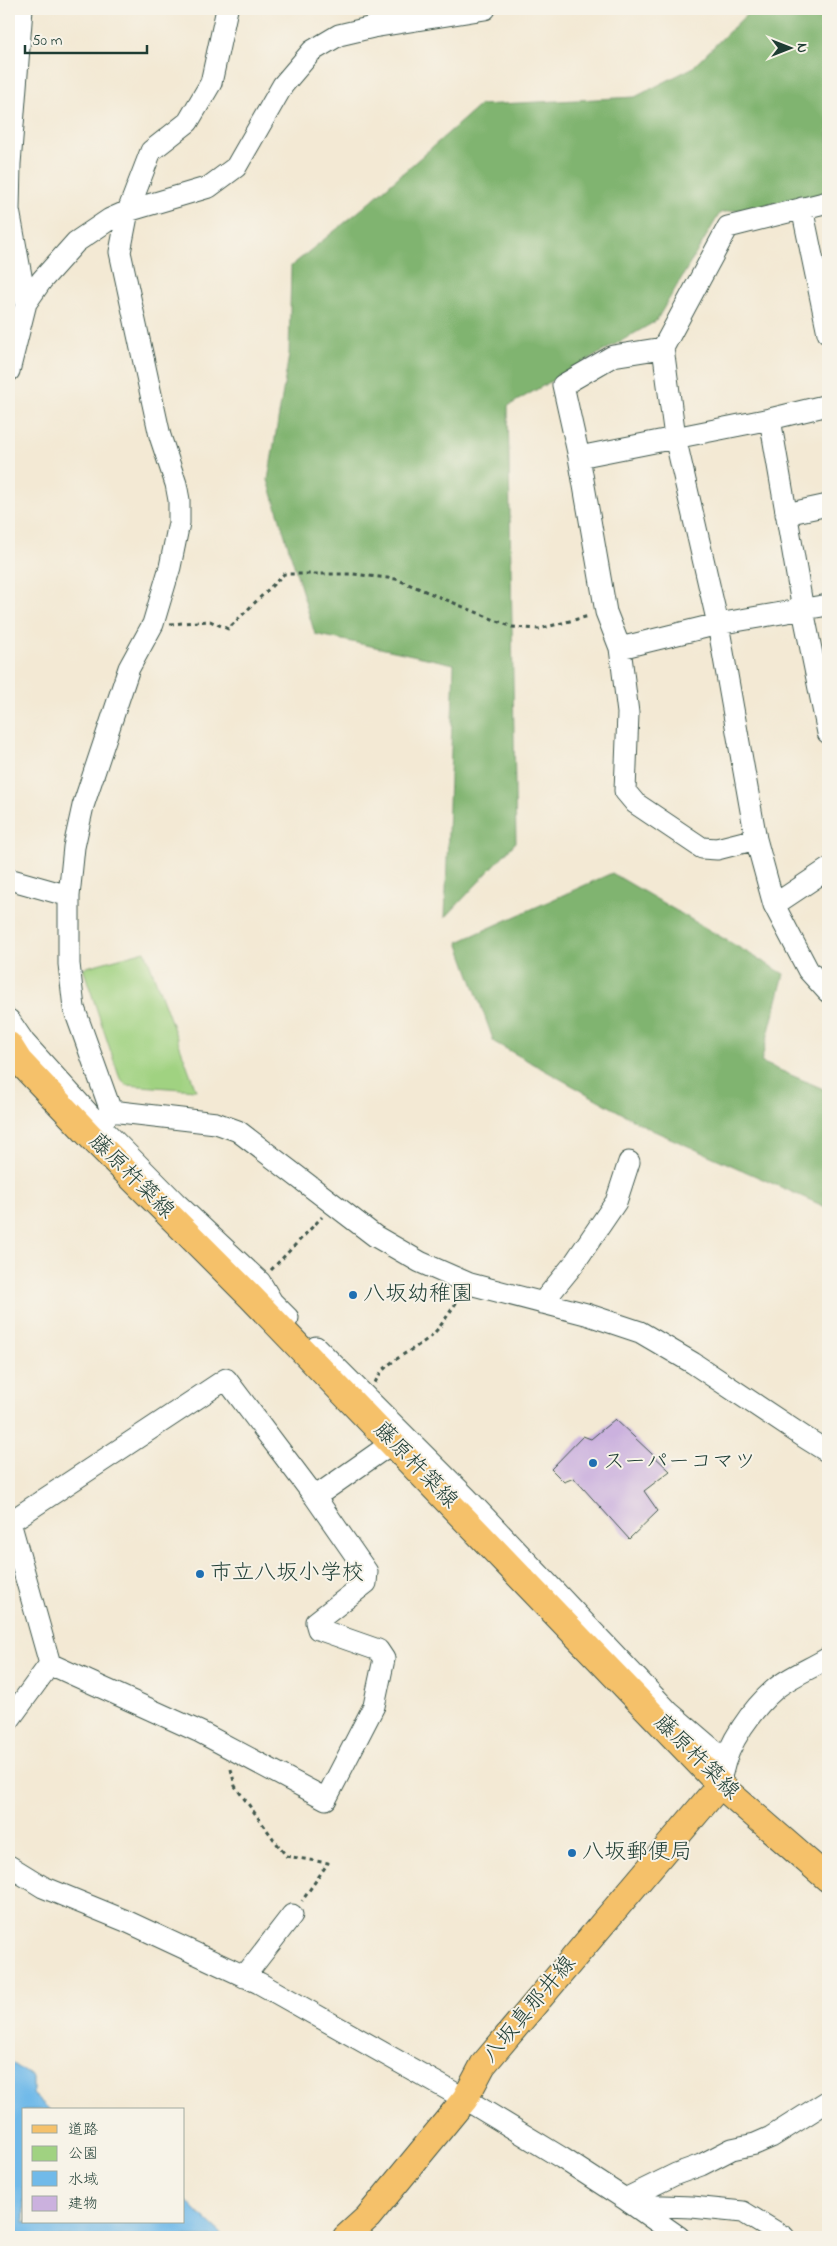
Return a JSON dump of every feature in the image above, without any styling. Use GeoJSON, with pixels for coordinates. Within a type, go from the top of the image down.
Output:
{"type":"FeatureCollection","features":[{"type":"Feature","properties":{"kind":"main road","name":"藤原杵築線"},"geometry":{"type":"LineString","coordinates":[[9,1046],[19,1061],[101,1125],[250,1296],[392,1443],[828,1880]]}},
{"type":"Feature","properties":{"kind":"main road","name":"八坂真那井線"},"geometry":{"type":"LineString","coordinates":[[346,2237],[368,2217],[465,2099],[483,2065],[722,1773]]}},
{"type":"Feature","properties":{"kind":"street"},"geometry":{"type":"LineString","coordinates":[[22,9],[10,164],[9,210],[26,303]]}},
{"type":"Feature","properties":{"kind":"street"},"geometry":{"type":"LineString","coordinates":[[101,1125],[74,1008],[68,964],[69,896],[74,847],[83,806],[129,668],[153,624],[170,567],[180,523],[180,500],[160,436],[120,252],[128,211],[151,151],[188,122],[211,83],[227,9]]}},
{"type":"Feature","properties":{"kind":"street"},"geometry":{"type":"LineString","coordinates":[[9,372],[26,303],[42,280],[76,242],[110,219],[128,211],[209,188],[236,167],[283,85],[312,51],[339,35],[373,27],[485,9]]}},
{"type":"Feature","properties":{"kind":"street"},"geometry":{"type":"LineString","coordinates":[[828,202],[728,227],[663,348],[675,437],[718,624],[756,839],[774,905],[808,970],[828,992]]}},
{"type":"Feature","properties":{"kind":"street"},"geometry":{"type":"LineString","coordinates":[[802,208],[828,333]]}},
{"type":"Feature","properties":{"kind":"street"},"geometry":{"type":"LineString","coordinates":[[663,348],[614,356],[563,385],[579,457],[606,612],[620,648],[628,713],[625,791],[635,803],[702,848],[717,849],[756,839]]}},
{"type":"Feature","properties":{"kind":"street"},"geometry":{"type":"LineString","coordinates":[[579,457],[770,419],[828,405]]}},
{"type":"Feature","properties":{"kind":"street"},"geometry":{"type":"LineString","coordinates":[[770,419],[803,610],[826,706],[828,733]]}},
{"type":"Feature","properties":{"kind":"street"},"geometry":{"type":"LineString","coordinates":[[786,514],[828,505]]}},
{"type":"Feature","properties":{"kind":"street"},"geometry":{"type":"LineString","coordinates":[[620,648],[718,624],[828,604]]}},
{"type":"Feature","properties":{"kind":"street"},"geometry":{"type":"LineString","coordinates":[[774,905],[828,869]]}},
{"type":"Feature","properties":{"kind":"street"},"geometry":{"type":"LineString","coordinates":[[9,879],[69,896]]}},
{"type":"Feature","properties":{"kind":"street"},"geometry":{"type":"LineString","coordinates":[[9,1020],[24,1042],[101,1125],[176,1203],[260,1282],[272,1302],[467,1498],[669,1712],[722,1773],[742,1727],[776,1688],[828,1658]]}},
{"type":"Feature","properties":{"kind":"street"},"geometry":{"type":"LineString","coordinates":[[101,1125],[216,1123],[238,1131],[375,1236],[420,1262],[470,1284],[586,1314],[640,1332],[693,1363],[804,1438],[828,1452]]}},
{"type":"Feature","properties":{"kind":"street"},"geometry":{"type":"LineString","coordinates":[[542,1303],[573,1265],[616,1202],[629,1162]]}},
{"type":"Feature","properties":{"kind":"street"},"geometry":{"type":"LineString","coordinates":[[226,1379],[315,1496],[367,1572],[366,1583],[316,1622],[318,1629],[378,1650],[384,1659],[374,1706],[326,1799],[200,1732],[50,1664],[10,1522],[226,1379]]}},
{"type":"Feature","properties":{"kind":"street"},"geometry":{"type":"LineString","coordinates":[[315,1496],[392,1443]]}},
{"type":"Feature","properties":{"kind":"street"},"geometry":{"type":"LineString","coordinates":[[9,1720],[50,1664]]}},
{"type":"Feature","properties":{"kind":"street"},"geometry":{"type":"LineString","coordinates":[[9,1866],[44,1887],[126,1921],[244,1976],[465,2099],[630,2202],[679,2237]]}},
{"type":"Feature","properties":{"kind":"street"},"geometry":{"type":"LineString","coordinates":[[244,1976],[292,1916]]}},
{"type":"Feature","properties":{"kind":"street"},"geometry":{"type":"LineString","coordinates":[[630,2202],[732,2149],[755,2144],[771,2137],[828,2101]]}},
{"type":"Feature","properties":{"kind":"street"},"geometry":{"type":"LineString","coordinates":[[630,2202],[743,2212],[784,2237]]}},
{"type":"Feature","properties":{"kind":"path"},"geometry":{"type":"LineString","coordinates":[[153,624],[210,622],[228,629],[284,574],[353,574],[396,579],[512,627],[539,630],[606,612]]}},
{"type":"Feature","properties":{"kind":"path"},"geometry":{"type":"LineString","coordinates":[[260,1282],[333,1205]]}},
{"type":"Feature","properties":{"kind":"path"},"geometry":{"type":"LineString","coordinates":[[374,1385],[379,1373],[433,1334],[470,1284]]}},
{"type":"Feature","properties":{"kind":"path"},"geometry":{"type":"LineString","coordinates":[[230,1768],[235,1786],[286,1856],[328,1864],[292,1916]]}},
{"type":"Feature","properties":{"kind":"green space"},"geometry":{"type":"Polygon","coordinates":[[[752,9],[828,9],[828,194],[720,213],[656,321],[508,406],[516,842],[445,918],[454,664],[315,634],[268,480],[289,355],[291,266],[363,208],[480,105],[635,97],[692,68],[752,9]]]}},
{"type":"Feature","properties":{"kind":"green space"},"geometry":{"type":"Polygon","coordinates":[[[612,873],[784,974],[761,1062],[828,1091],[828,1208],[652,1130],[494,1042],[458,942],[612,873]]]}},
{"type":"Feature","properties":{"kind":"green space"},"geometry":{"type":"Polygon","coordinates":[[[145,951],[196,1090],[126,1085],[119,1076],[83,968],[145,951]]]}},
{"type":"Feature","properties":{"kind":"water"},"geometry":{"type":"Polygon","coordinates":[[[9,2061],[33,2077],[33,2094],[48,2108],[22,2108],[22,2224],[185,2224],[185,2200],[225,2237],[9,2237],[9,2061]]]}},
{"type":"Feature","properties":{"kind":"building"},"geometry":{"type":"Polygon","coordinates":[[[615,1419],[670,1471],[644,1491],[658,1511],[629,1539],[574,1478],[564,1482],[551,1469],[583,1436],[591,1439],[615,1419]]]}},
{"type":"Feature","properties":{"kind":"place","name":"八坂幼稚園"},"geometry":{"type":"Point","coordinates":[353,1295]}},
{"type":"Feature","properties":{"kind":"place","name":"スーパーコマツ"},"geometry":{"type":"Point","coordinates":[593,1463]}},
{"type":"Feature","properties":{"kind":"place","name":"市立八坂小学校"},"geometry":{"type":"Point","coordinates":[200,1574]}},
{"type":"Feature","properties":{"kind":"place","name":"八坂郵便局"},"geometry":{"type":"Point","coordinates":[572,1853]}}]}
